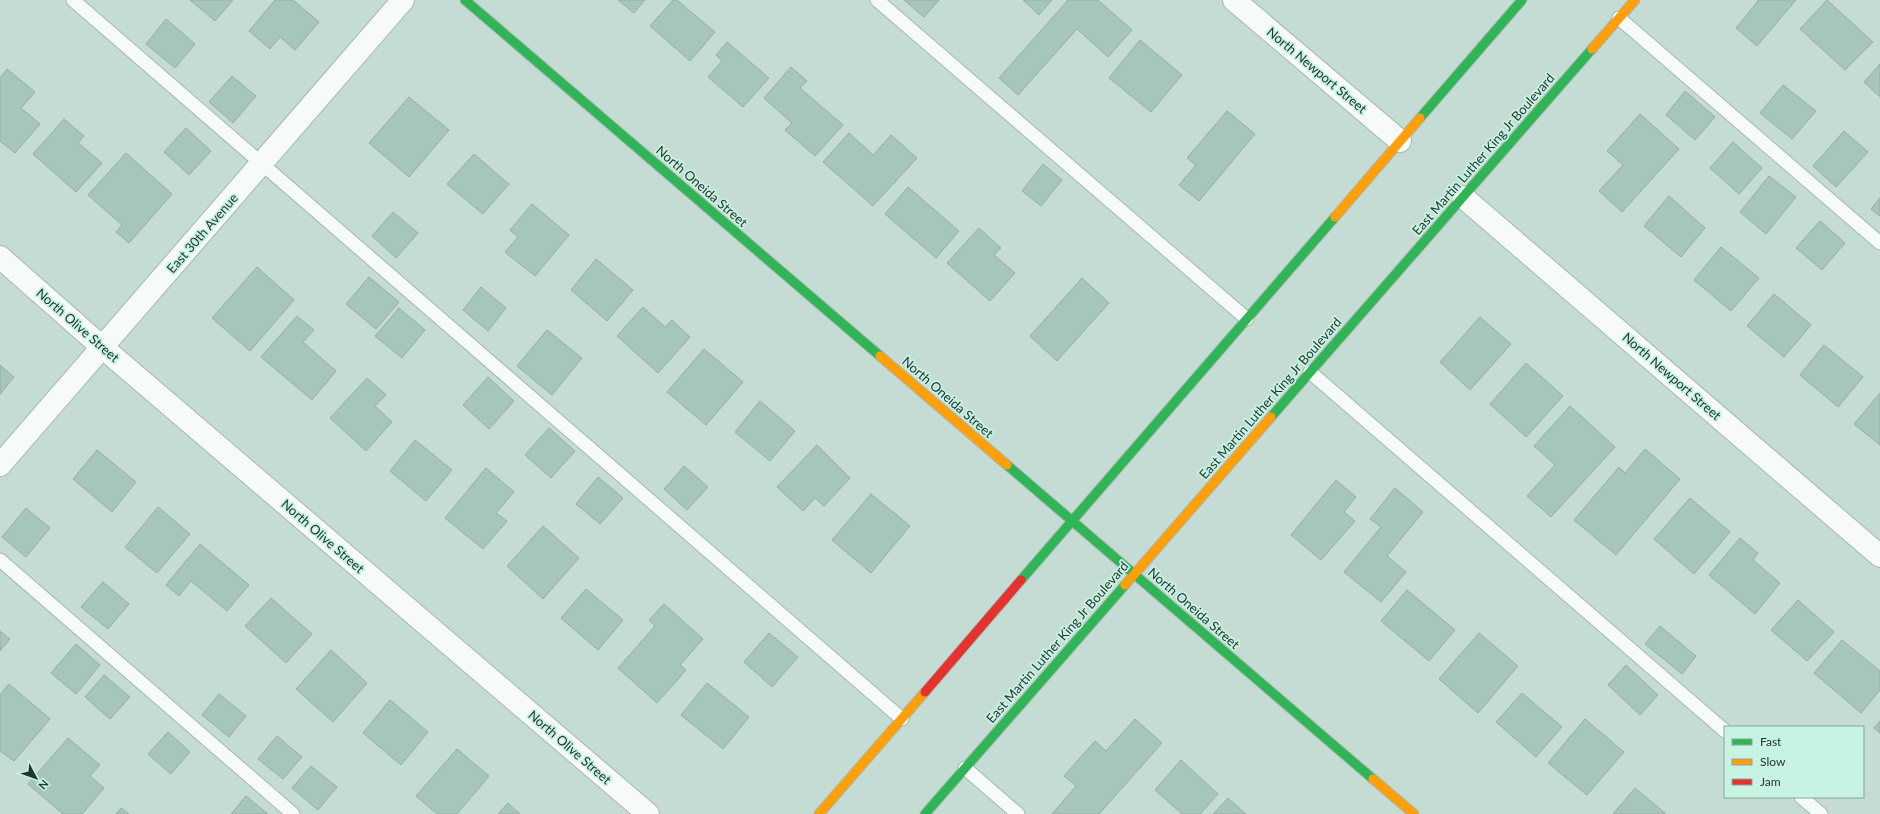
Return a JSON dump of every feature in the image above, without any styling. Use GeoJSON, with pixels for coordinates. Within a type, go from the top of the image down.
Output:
{"type":"FeatureCollection","features":[{"type":"Feature","properties":{"kind":"main road","name":"North Oneida Street"},"geometry":{"type":"LineString","coordinates":[[465,0],[1414,814]]}},
{"type":"Feature","properties":{"kind":"main road"},"geometry":{"type":"LineString","coordinates":[[819,814],[1074,521],[1522,0]]}},
{"type":"Feature","properties":{"kind":"main road","name":"East Martin Luther King Jr Boulevard"},"geometry":{"type":"LineString","coordinates":[[926,814],[1635,0]]}},
{"type":"Feature","properties":{"kind":"street","name":"East 30th Avenue"},"geometry":{"type":"LineString","coordinates":[[0,465],[403,0]]}},
{"type":"Feature","properties":{"kind":"street","name":"North Newport Street"},"geometry":{"type":"LineString","coordinates":[[1234,0],[1400,141]]}},
{"type":"Feature","properties":{"kind":"street","name":"North Newport Street"},"geometry":{"type":"LineString","coordinates":[[1463,197],[1880,556]]}},
{"type":"Feature","properties":{"kind":"street","name":"North Olive Street"},"geometry":{"type":"LineString","coordinates":[[0,257],[102,347],[648,814]]}},
{"type":"Feature","properties":{"kind":"lane"},"geometry":{"type":"LineString","coordinates":[[73,0],[902,719]]}},
{"type":"Feature","properties":{"kind":"lane"},"geometry":{"type":"LineString","coordinates":[[877,0],[1247,319]]}},
{"type":"Feature","properties":{"kind":"lane"},"geometry":{"type":"LineString","coordinates":[[1619,18],[1880,244]]}},
{"type":"Feature","properties":{"kind":"lane"},"geometry":{"type":"LineString","coordinates":[[1310,372],[1724,730]]}},
{"type":"Feature","properties":{"kind":"lane"},"geometry":{"type":"LineString","coordinates":[[0,560],[293,814]]}},
{"type":"Feature","properties":{"kind":"lane"},"geometry":{"type":"LineString","coordinates":[[965,768],[1018,814]]}},
{"type":"Feature","properties":{"kind":"lane"},"geometry":{"type":"LineString","coordinates":[[1802,798],[1821,814]]}},
{"type":"Feature","properties":{"kind":"building"},"geometry":{"type":"Polygon","coordinates":[[[190,0],[233,0],[215,21],[190,0]]]}},
{"type":"Feature","properties":{"kind":"building"},"geometry":{"type":"Polygon","coordinates":[[[275,0],[293,0],[319,22],[295,50],[280,37],[270,49],[249,31],[275,0]]]}},
{"type":"Feature","properties":{"kind":"building"},"geometry":{"type":"Polygon","coordinates":[[[618,0],[645,0],[634,13],[618,0]]]}},
{"type":"Feature","properties":{"kind":"building"},"geometry":{"type":"Polygon","coordinates":[[[673,0],[677,0],[715,32],[690,61],[650,26],[673,0]]]}},
{"type":"Feature","properties":{"kind":"building"},"geometry":{"type":"Polygon","coordinates":[[[904,0],[939,0],[924,17],[904,0]]]}},
{"type":"Feature","properties":{"kind":"building"},"geometry":{"type":"Polygon","coordinates":[[[1023,0],[1052,0],[1039,15],[1023,0]]]}},
{"type":"Feature","properties":{"kind":"building"},"geometry":{"type":"Polygon","coordinates":[[[1068,0],[1098,0],[1132,30],[1108,57],[1077,29],[1018,95],[999,78],[1068,0]]]}},
{"type":"Feature","properties":{"kind":"building"},"geometry":{"type":"Polygon","coordinates":[[[1757,0],[1796,0],[1757,46],[1736,28],[1758,1],[1757,0]]]}},
{"type":"Feature","properties":{"kind":"building"},"geometry":{"type":"Polygon","coordinates":[[[1827,0],[1873,42],[1845,70],[1800,29],[1827,0]]]}},
{"type":"Feature","properties":{"kind":"building"},"geometry":{"type":"Polygon","coordinates":[[[166,19],[195,44],[175,68],[146,44],[166,19]]]}},
{"type":"Feature","properties":{"kind":"building"},"geometry":{"type":"Polygon","coordinates":[[[1140,40],[1182,75],[1151,112],[1109,78],[1140,40]]]}},
{"type":"Feature","properties":{"kind":"building"},"geometry":{"type":"Polygon","coordinates":[[[727,42],[769,78],[743,107],[708,77],[722,61],[716,55],[727,42]]]}},
{"type":"Feature","properties":{"kind":"building"},"geometry":{"type":"Polygon","coordinates":[[[1880,64],[1880,97],[1864,82],[1880,64]]]}},
{"type":"Feature","properties":{"kind":"building"},"geometry":{"type":"Polygon","coordinates":[[[791,67],[807,81],[800,88],[843,125],[815,156],[785,130],[792,123],[764,98],[791,67]]]}},
{"type":"Feature","properties":{"kind":"building"},"geometry":{"type":"Polygon","coordinates":[[[7,69],[35,92],[21,108],[40,124],[15,153],[0,141],[0,78],[7,69]]]}},
{"type":"Feature","properties":{"kind":"building"},"geometry":{"type":"Polygon","coordinates":[[[232,76],[256,96],[233,123],[209,102],[232,76]]]}},
{"type":"Feature","properties":{"kind":"building"},"geometry":{"type":"Polygon","coordinates":[[[1783,85],[1816,111],[1792,139],[1760,113],[1783,85]]]}},
{"type":"Feature","properties":{"kind":"building"},"geometry":{"type":"Polygon","coordinates":[[[1685,91],[1715,117],[1695,140],[1666,115],[1685,91]]]}},
{"type":"Feature","properties":{"kind":"building"},"geometry":{"type":"Polygon","coordinates":[[[409,97],[449,130],[409,177],[369,143],[409,97]]]}},
{"type":"Feature","properties":{"kind":"building"},"geometry":{"type":"Polygon","coordinates":[[[1227,111],[1255,134],[1199,201],[1179,185],[1196,165],[1187,158],[1227,111]]]}},
{"type":"Feature","properties":{"kind":"building"},"geometry":{"type":"Polygon","coordinates":[[[1640,114],[1679,149],[1622,212],[1599,191],[1623,165],[1607,151],[1640,114]]]}},
{"type":"Feature","properties":{"kind":"building"},"geometry":{"type":"Polygon","coordinates":[[[64,119],[84,136],[78,143],[102,163],[76,192],[33,154],[64,119]]]}},
{"type":"Feature","properties":{"kind":"building"},"geometry":{"type":"Polygon","coordinates":[[[186,128],[211,151],[189,175],[164,152],[186,128]]]}},
{"type":"Feature","properties":{"kind":"building"},"geometry":{"type":"Polygon","coordinates":[[[1844,131],[1868,152],[1836,187],[1813,166],[1844,131]]]}},
{"type":"Feature","properties":{"kind":"building"},"geometry":{"type":"Polygon","coordinates":[[[849,133],[873,155],[891,135],[917,158],[873,206],[823,162],[849,133]]]}},
{"type":"Feature","properties":{"kind":"building"},"geometry":{"type":"Polygon","coordinates":[[[1733,142],[1762,168],[1739,194],[1710,168],[1733,142]]]}},
{"type":"Feature","properties":{"kind":"building"},"geometry":{"type":"Polygon","coordinates":[[[126,153],[172,194],[129,243],[116,232],[122,225],[88,195],[126,153]]]}},
{"type":"Feature","properties":{"kind":"building"},"geometry":{"type":"Polygon","coordinates":[[[474,154],[509,184],[483,214],[447,184],[474,154]]]}},
{"type":"Feature","properties":{"kind":"building"},"geometry":{"type":"Polygon","coordinates":[[[1043,164],[1062,180],[1041,206],[1022,191],[1043,164]]]}},
{"type":"Feature","properties":{"kind":"building"},"geometry":{"type":"Polygon","coordinates":[[[1769,176],[1796,197],[1766,234],[1740,212],[1769,176]]]}},
{"type":"Feature","properties":{"kind":"building"},"geometry":{"type":"Polygon","coordinates":[[[908,187],[959,231],[936,258],[885,214],[908,187]]]}},
{"type":"Feature","properties":{"kind":"building"},"geometry":{"type":"Polygon","coordinates":[[[1669,196],[1705,228],[1681,257],[1644,226],[1669,196]]]}},
{"type":"Feature","properties":{"kind":"building"},"geometry":{"type":"Polygon","coordinates":[[[1880,198],[1880,216],[1871,209],[1880,198]]]}},
{"type":"Feature","properties":{"kind":"building"},"geometry":{"type":"Polygon","coordinates":[[[532,204],[569,235],[535,276],[505,252],[518,237],[510,230],[532,204]]]}},
{"type":"Feature","properties":{"kind":"building"},"geometry":{"type":"Polygon","coordinates":[[[393,212],[418,233],[396,258],[372,236],[393,212]]]}},
{"type":"Feature","properties":{"kind":"building"},"geometry":{"type":"Polygon","coordinates":[[[1820,221],[1845,243],[1822,270],[1796,248],[1820,221]]]}},
{"type":"Feature","properties":{"kind":"building"},"geometry":{"type":"Polygon","coordinates":[[[979,228],[1001,248],[994,255],[1015,273],[990,301],[947,263],[979,228]]]}},
{"type":"Feature","properties":{"kind":"building"},"geometry":{"type":"Polygon","coordinates":[[[1721,247],[1759,278],[1731,311],[1694,280],[1721,247]]]}},
{"type":"Feature","properties":{"kind":"building"},"geometry":{"type":"Polygon","coordinates":[[[596,259],[633,290],[607,321],[571,290],[596,259]]]}},
{"type":"Feature","properties":{"kind":"building"},"geometry":{"type":"Polygon","coordinates":[[[257,267],[294,300],[250,351],[212,318],[257,267]]]}},
{"type":"Feature","properties":{"kind":"building"},"geometry":{"type":"Polygon","coordinates":[[[369,277],[399,302],[376,329],[346,304],[369,277]]]}},
{"type":"Feature","properties":{"kind":"building"},"geometry":{"type":"Polygon","coordinates":[[[1082,278],[1109,303],[1057,361],[1030,336],[1082,278]]]}},
{"type":"Feature","properties":{"kind":"building"},"geometry":{"type":"Polygon","coordinates":[[[481,287],[506,308],[488,331],[463,310],[481,287]]]}},
{"type":"Feature","properties":{"kind":"building"},"geometry":{"type":"Polygon","coordinates":[[[1774,294],[1811,325],[1784,357],[1747,326],[1774,294]]]}},
{"type":"Feature","properties":{"kind":"building"},"geometry":{"type":"Polygon","coordinates":[[[643,307],[665,327],[672,320],[690,337],[658,373],[617,336],[643,307]]]}},
{"type":"Feature","properties":{"kind":"building"},"geometry":{"type":"Polygon","coordinates":[[[399,308],[425,330],[402,358],[375,336],[399,308]]]}},
{"type":"Feature","properties":{"kind":"building"},"geometry":{"type":"Polygon","coordinates":[[[297,316],[314,330],[303,342],[336,371],[312,400],[261,357],[297,316]]]}},
{"type":"Feature","properties":{"kind":"building"},"geometry":{"type":"Polygon","coordinates":[[[1480,317],[1511,344],[1470,390],[1440,362],[1480,317]]]}},
{"type":"Feature","properties":{"kind":"building"},"geometry":{"type":"Polygon","coordinates":[[[547,330],[582,358],[552,395],[517,366],[547,330]]]}},
{"type":"Feature","properties":{"kind":"building"},"geometry":{"type":"Polygon","coordinates":[[[1824,345],[1863,377],[1838,407],[1800,375],[1824,345]]]}},
{"type":"Feature","properties":{"kind":"building"},"geometry":{"type":"Polygon","coordinates":[[[704,349],[743,382],[706,425],[667,392],[704,349]]]}},
{"type":"Feature","properties":{"kind":"building"},"geometry":{"type":"Polygon","coordinates":[[[1526,363],[1563,396],[1526,437],[1490,404],[1526,363]]]}},
{"type":"Feature","properties":{"kind":"building"},"geometry":{"type":"Polygon","coordinates":[[[0,365],[14,377],[0,394],[0,365]]]}},
{"type":"Feature","properties":{"kind":"building"},"geometry":{"type":"Polygon","coordinates":[[[488,377],[514,401],[489,429],[463,405],[488,377]]]}},
{"type":"Feature","properties":{"kind":"building"},"geometry":{"type":"Polygon","coordinates":[[[367,378],[386,395],[375,406],[392,422],[366,451],[330,418],[367,378]]]}},
{"type":"Feature","properties":{"kind":"building"},"geometry":{"type":"Polygon","coordinates":[[[1880,393],[1880,445],[1854,424],[1880,393]]]}},
{"type":"Feature","properties":{"kind":"building"},"geometry":{"type":"Polygon","coordinates":[[[760,401],[795,431],[770,461],[735,432],[760,401]]]}},
{"type":"Feature","properties":{"kind":"building"},"geometry":{"type":"Polygon","coordinates":[[[1570,406],[1615,447],[1551,517],[1527,496],[1555,465],[1534,446],[1570,406]]]}},
{"type":"Feature","properties":{"kind":"building"},"geometry":{"type":"Polygon","coordinates":[[[549,428],[575,451],[551,478],[525,455],[549,428]]]}},
{"type":"Feature","properties":{"kind":"building"},"geometry":{"type":"Polygon","coordinates":[[[415,440],[452,470],[426,501],[390,471],[415,440]]]}},
{"type":"Feature","properties":{"kind":"building"},"geometry":{"type":"Polygon","coordinates":[[[817,445],[850,478],[824,506],[815,498],[803,511],[777,487],[817,445]]]}},
{"type":"Feature","properties":{"kind":"building"},"geometry":{"type":"Polygon","coordinates":[[[1645,449],[1680,479],[1616,555],[1574,520],[1619,467],[1625,473],[1645,449]]]}},
{"type":"Feature","properties":{"kind":"building"},"geometry":{"type":"Polygon","coordinates":[[[97,450],[136,482],[112,512],[73,479],[97,450]]]}},
{"type":"Feature","properties":{"kind":"building"},"geometry":{"type":"Polygon","coordinates":[[[684,466],[708,487],[687,510],[664,489],[684,466]]]}},
{"type":"Feature","properties":{"kind":"building"},"geometry":{"type":"Polygon","coordinates":[[[486,468],[514,492],[496,513],[507,521],[483,549],[445,518],[486,468]]]}},
{"type":"Feature","properties":{"kind":"building"},"geometry":{"type":"Polygon","coordinates":[[[598,477],[623,498],[600,524],[576,504],[598,477]]]}},
{"type":"Feature","properties":{"kind":"building"},"geometry":{"type":"Polygon","coordinates":[[[1336,480],[1356,497],[1344,512],[1355,521],[1321,560],[1291,535],[1336,480]]]}},
{"type":"Feature","properties":{"kind":"building"},"geometry":{"type":"Polygon","coordinates":[[[1395,488],[1423,512],[1387,556],[1406,572],[1381,602],[1344,572],[1381,527],[1370,519],[1395,488]]]}},
{"type":"Feature","properties":{"kind":"building"},"geometry":{"type":"Polygon","coordinates":[[[871,494],[910,526],[871,573],[832,540],[871,494]]]}},
{"type":"Feature","properties":{"kind":"building"},"geometry":{"type":"Polygon","coordinates":[[[1690,498],[1730,532],[1694,574],[1654,539],[1690,498]]]}},
{"type":"Feature","properties":{"kind":"building"},"geometry":{"type":"Polygon","coordinates":[[[158,507],[190,534],[157,573],[125,547],[158,507]]]}},
{"type":"Feature","properties":{"kind":"building"},"geometry":{"type":"Polygon","coordinates":[[[26,508],[50,528],[26,557],[2,537],[26,508]]]}},
{"type":"Feature","properties":{"kind":"building"},"geometry":{"type":"Polygon","coordinates":[[[543,526],[579,558],[543,599],[507,566],[543,526]]]}},
{"type":"Feature","properties":{"kind":"building"},"geometry":{"type":"Polygon","coordinates":[[[1740,538],[1758,553],[1753,560],[1780,583],[1755,614],[1709,575],[1740,538]]]}},
{"type":"Feature","properties":{"kind":"building"},"geometry":{"type":"Polygon","coordinates":[[[200,544],[249,585],[227,611],[191,581],[179,596],[166,585],[200,544]]]}},
{"type":"Feature","properties":{"kind":"building"},"geometry":{"type":"Polygon","coordinates":[[[103,582],[129,604],[108,629],[81,607],[103,582]]]}},
{"type":"Feature","properties":{"kind":"building"},"geometry":{"type":"Polygon","coordinates":[[[586,589],[623,620],[598,650],[561,618],[586,589]]]}},
{"type":"Feature","properties":{"kind":"building"},"geometry":{"type":"Polygon","coordinates":[[[1407,590],[1455,630],[1429,661],[1381,621],[1407,590]]]}},
{"type":"Feature","properties":{"kind":"building"},"geometry":{"type":"Polygon","coordinates":[[[271,598],[312,634],[286,663],[245,626],[271,598]]]}},
{"type":"Feature","properties":{"kind":"building"},"geometry":{"type":"Polygon","coordinates":[[[1798,600],[1834,632],[1807,661],[1771,630],[1798,600]]]}},
{"type":"Feature","properties":{"kind":"building"},"geometry":{"type":"Polygon","coordinates":[[[664,604],[703,639],[680,665],[686,670],[657,703],[618,668],[655,626],[649,620],[664,604]]]}},
{"type":"Feature","properties":{"kind":"building"},"geometry":{"type":"Polygon","coordinates":[[[1660,626],[1696,656],[1682,674],[1645,644],[1660,626]]]}},
{"type":"Feature","properties":{"kind":"building"},"geometry":{"type":"Polygon","coordinates":[[[0,631],[10,639],[0,651],[0,631]]]}},
{"type":"Feature","properties":{"kind":"building"},"geometry":{"type":"Polygon","coordinates":[[[769,633],[798,657],[772,687],[744,662],[769,633]]]}},
{"type":"Feature","properties":{"kind":"building"},"geometry":{"type":"Polygon","coordinates":[[[1479,633],[1518,666],[1478,713],[1439,679],[1479,633]]]}},
{"type":"Feature","properties":{"kind":"building"},"geometry":{"type":"Polygon","coordinates":[[[1842,640],[1880,671],[1880,690],[1861,713],[1814,673],[1842,640]]]}},
{"type":"Feature","properties":{"kind":"building"},"geometry":{"type":"Polygon","coordinates":[[[76,644],[100,665],[76,694],[51,673],[76,644]]]}},
{"type":"Feature","properties":{"kind":"building"},"geometry":{"type":"Polygon","coordinates":[[[331,650],[367,683],[333,722],[296,689],[331,650]]]}},
{"type":"Feature","properties":{"kind":"building"},"geometry":{"type":"Polygon","coordinates":[[[1626,665],[1658,695],[1640,715],[1608,685],[1626,665]]]}},
{"type":"Feature","properties":{"kind":"building"},"geometry":{"type":"Polygon","coordinates":[[[104,675],[130,697],[110,719],[85,697],[104,675]]]}},
{"type":"Feature","properties":{"kind":"building"},"geometry":{"type":"Polygon","coordinates":[[[707,683],[749,717],[723,749],[681,715],[707,683]]]}},
{"type":"Feature","properties":{"kind":"building"},"geometry":{"type":"Polygon","coordinates":[[[9,684],[50,719],[14,761],[0,751],[0,695],[9,684]]]}},
{"type":"Feature","properties":{"kind":"building"},"geometry":{"type":"Polygon","coordinates":[[[1522,693],[1562,727],[1536,757],[1496,722],[1522,693]]]}},
{"type":"Feature","properties":{"kind":"building"},"geometry":{"type":"Polygon","coordinates":[[[219,694],[246,716],[229,737],[202,715],[219,694]]]}},
{"type":"Feature","properties":{"kind":"building"},"geometry":{"type":"Polygon","coordinates":[[[390,700],[428,732],[401,765],[363,733],[390,700]]]}},
{"type":"Feature","properties":{"kind":"building"},"geometry":{"type":"Polygon","coordinates":[[[1135,719],[1162,743],[1099,814],[1052,814],[1076,786],[1064,776],[1095,741],[1106,751],[1135,719]]]}},
{"type":"Feature","properties":{"kind":"building"},"geometry":{"type":"Polygon","coordinates":[[[1585,719],[1624,752],[1587,795],[1548,763],[1585,719]]]}},
{"type":"Feature","properties":{"kind":"building"},"geometry":{"type":"Polygon","coordinates":[[[1880,721],[1880,733],[1874,728],[1880,721]]]}},
{"type":"Feature","properties":{"kind":"building"},"geometry":{"type":"Polygon","coordinates":[[[168,732],[190,752],[171,774],[148,754],[168,732]]]}},
{"type":"Feature","properties":{"kind":"building"},"geometry":{"type":"Polygon","coordinates":[[[277,736],[302,757],[283,779],[258,759],[277,736]]]}},
{"type":"Feature","properties":{"kind":"building"},"geometry":{"type":"Polygon","coordinates":[[[68,738],[100,765],[90,776],[104,788],[82,814],[63,814],[28,784],[68,738]]]}},
{"type":"Feature","properties":{"kind":"building"},"geometry":{"type":"Polygon","coordinates":[[[457,749],[489,776],[457,814],[437,814],[416,796],[457,749]]]}},
{"type":"Feature","properties":{"kind":"building"},"geometry":{"type":"Polygon","coordinates":[[[1181,760],[1218,794],[1200,814],[1182,814],[1155,790],[1181,760]]]}},
{"type":"Feature","properties":{"kind":"building"},"geometry":{"type":"Polygon","coordinates":[[[311,766],[337,787],[318,810],[292,788],[311,766]]]}},
{"type":"Feature","properties":{"kind":"building"},"geometry":{"type":"Polygon","coordinates":[[[1635,788],[1666,814],[1613,814],[1635,788]]]}},
{"type":"Feature","properties":{"kind":"building"},"geometry":{"type":"Polygon","coordinates":[[[246,796],[268,814],[231,814],[246,796]]]}},
{"type":"Feature","properties":{"kind":"building"},"geometry":{"type":"Polygon","coordinates":[[[1228,798],[1246,814],[1213,814],[1228,798]]]}},
{"type":"Feature","properties":{"kind":"building"},"geometry":{"type":"Polygon","coordinates":[[[508,803],[520,814],[498,814],[508,803]]]}},
{"type":"Feature","properties":{"kind":"building"},"geometry":{"type":"Polygon","coordinates":[[[121,808],[129,814],[116,814],[121,808]]]}},
{"type":"Feature","properties":{"kind":"traffic: fast"},"geometry":{"type":"LineString","coordinates":[[465,0],[880,356]]}},
{"type":"Feature","properties":{"kind":"traffic: fast"},"geometry":{"type":"LineString","coordinates":[[1420,118],[1522,0]]}},
{"type":"Feature","properties":{"kind":"traffic: fast"},"geometry":{"type":"LineString","coordinates":[[1271,417],[1592,49]]}},
{"type":"Feature","properties":{"kind":"traffic: fast"},"geometry":{"type":"LineString","coordinates":[[1021,580],[1335,217]]}},
{"type":"Feature","properties":{"kind":"traffic: fast"},"geometry":{"type":"LineString","coordinates":[[1007,465],[1373,779]]}},
{"type":"Feature","properties":{"kind":"traffic: fast"},"geometry":{"type":"LineString","coordinates":[[925,814],[1125,585]]}},
{"type":"Feature","properties":{"kind":"traffic: slow"},"geometry":{"type":"LineString","coordinates":[[1592,49],[1635,0]]}},
{"type":"Feature","properties":{"kind":"traffic: slow"},"geometry":{"type":"LineString","coordinates":[[1335,217],[1420,118]]}},
{"type":"Feature","properties":{"kind":"traffic: slow"},"geometry":{"type":"LineString","coordinates":[[880,356],[1007,465]]}},
{"type":"Feature","properties":{"kind":"traffic: slow"},"geometry":{"type":"LineString","coordinates":[[1125,585],[1271,417]]}},
{"type":"Feature","properties":{"kind":"traffic: slow"},"geometry":{"type":"LineString","coordinates":[[819,814],[925,692]]}},
{"type":"Feature","properties":{"kind":"traffic: slow"},"geometry":{"type":"LineString","coordinates":[[1373,779],[1414,814]]}},
{"type":"Feature","properties":{"kind":"traffic: jam"},"geometry":{"type":"LineString","coordinates":[[925,692],[1021,580]]}}]}
